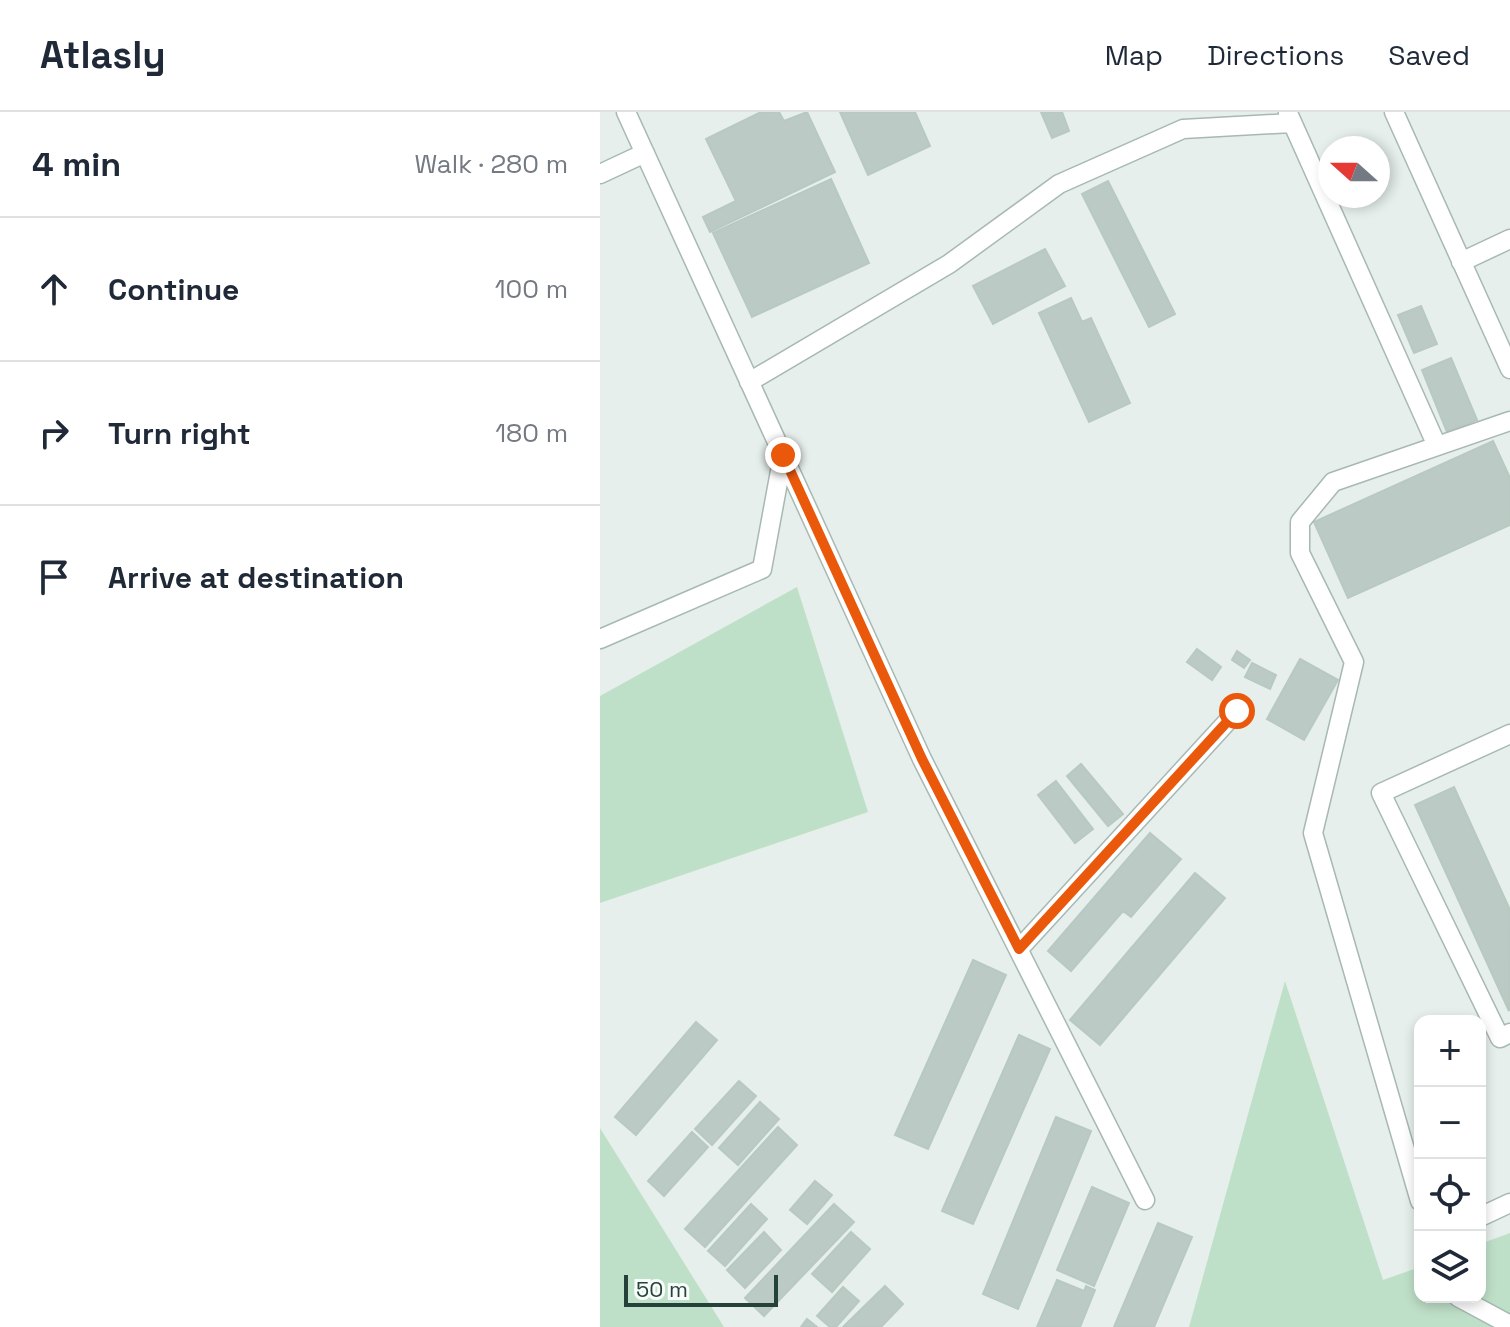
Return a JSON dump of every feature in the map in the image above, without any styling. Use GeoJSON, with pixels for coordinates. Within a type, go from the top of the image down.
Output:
{"type":"FeatureCollection","features":[{"type":"Feature","properties":{"kind":"street"},"geometry":{"type":"LineString","coordinates":[[626,112],[922,759],[1145,1200]]}},
{"type":"Feature","properties":{"kind":"street"},"geometry":{"type":"LineString","coordinates":[[1394,112],[1510,369]]}},
{"type":"Feature","properties":{"kind":"street"},"geometry":{"type":"LineString","coordinates":[[749,382],[949,264],[1059,184],[1183,129],[1290,118],[1437,446]]}},
{"type":"Feature","properties":{"kind":"street"},"geometry":{"type":"LineString","coordinates":[[600,174],[645,153]]}},
{"type":"Feature","properties":{"kind":"street"},"geometry":{"type":"LineString","coordinates":[[1461,262],[1510,239]]}},
{"type":"Feature","properties":{"kind":"street"},"geometry":{"type":"LineString","coordinates":[[1414,1180],[1313,833],[1354,662],[1300,553],[1300,522],[1333,482],[1510,421]]}},
{"type":"Feature","properties":{"kind":"street"},"geometry":{"type":"LineString","coordinates":[[600,639],[762,569],[783,455]]}},
{"type":"Feature","properties":{"kind":"street"},"geometry":{"type":"LineString","coordinates":[[1019,949],[1237,711]]}},
{"type":"Feature","properties":{"kind":"street"},"geometry":{"type":"LineString","coordinates":[[1510,734],[1381,793],[1500,1038],[1510,1033]]}},
{"type":"Feature","properties":{"kind":"street"},"geometry":{"type":"LineString","coordinates":[[1486,1214],[1510,1203]]}},
{"type":"Feature","properties":{"kind":"street"},"geometry":{"type":"LineString","coordinates":[[1469,1303],[1510,1325]]}},
{"type":"Feature","properties":{"kind":"green space"},"geometry":{"type":"Polygon","coordinates":[[[797,587],[868,812],[600,903],[600,696],[797,587]]]}},
{"type":"Feature","properties":{"kind":"green space"},"geometry":{"type":"Polygon","coordinates":[[[1285,981],[1383,1280],[1414,1269],[1414,1303],[1486,1303],[1486,1242],[1510,1233],[1510,1327],[1189,1327],[1285,981]]]}},
{"type":"Feature","properties":{"kind":"green space"},"geometry":{"type":"Polygon","coordinates":[[[600,1128],[724,1327],[600,1327],[600,1128]]]}},
{"type":"Feature","properties":{"kind":"building"},"geometry":{"type":"Polygon","coordinates":[[[761,112],[779,112],[784,121],[807,112],[835,172],[710,232],[703,217],[736,201],[706,139],[761,112]]]}},
{"type":"Feature","properties":{"kind":"building"},"geometry":{"type":"Polygon","coordinates":[[[840,112],[915,112],[930,146],[868,175],[840,112]]]}},
{"type":"Feature","properties":{"kind":"building"},"geometry":{"type":"Polygon","coordinates":[[[1041,112],[1062,112],[1069,131],[1052,138],[1041,112]]]}},
{"type":"Feature","properties":{"kind":"building"},"geometry":{"type":"Polygon","coordinates":[[[831,179],[869,263],[752,317],[713,233],[831,179]]]}},
{"type":"Feature","properties":{"kind":"building"},"geometry":{"type":"Polygon","coordinates":[[[1108,181],[1175,314],[1149,327],[1082,194],[1108,181]]]}},
{"type":"Feature","properties":{"kind":"building"},"geometry":{"type":"Polygon","coordinates":[[[1045,249],[1065,286],[993,324],[973,286],[1045,249]]]}},
{"type":"Feature","properties":{"kind":"building"},"geometry":{"type":"Polygon","coordinates":[[[1071,298],[1082,322],[1091,318],[1130,403],[1089,422],[1039,313],[1071,298]]]}},
{"type":"Feature","properties":{"kind":"building"},"geometry":{"type":"Polygon","coordinates":[[[1421,306],[1437,344],[1414,353],[1398,315],[1421,306]]]}},
{"type":"Feature","properties":{"kind":"building"},"geometry":{"type":"Polygon","coordinates":[[[1451,358],[1477,420],[1447,432],[1422,370],[1451,358]]]}},
{"type":"Feature","properties":{"kind":"building"},"geometry":{"type":"Polygon","coordinates":[[[1493,441],[1510,478],[1510,525],[1348,598],[1314,522],[1493,441]]]}},
{"type":"Feature","properties":{"kind":"building"},"geometry":{"type":"Polygon","coordinates":[[[1197,649],[1221,667],[1212,680],[1187,662],[1197,649]]]}},
{"type":"Feature","properties":{"kind":"building"},"geometry":{"type":"Polygon","coordinates":[[[1237,651],[1250,660],[1244,668],[1232,660],[1237,651]]]}},
{"type":"Feature","properties":{"kind":"building"},"geometry":{"type":"Polygon","coordinates":[[[1300,659],[1338,680],[1304,740],[1267,719],[1300,659]]]}},
{"type":"Feature","properties":{"kind":"building"},"geometry":{"type":"Polygon","coordinates":[[[1252,663],[1276,675],[1270,689],[1245,677],[1252,663]]]}},
{"type":"Feature","properties":{"kind":"building"},"geometry":{"type":"Polygon","coordinates":[[[1081,764],[1123,814],[1108,826],[1067,776],[1081,764]]]}},
{"type":"Feature","properties":{"kind":"building"},"geometry":{"type":"Polygon","coordinates":[[[1056,781],[1093,829],[1075,843],[1038,795],[1056,781]]]}},
{"type":"Feature","properties":{"kind":"building"},"geometry":{"type":"Polygon","coordinates":[[[1454,787],[1510,910],[1509,1011],[1415,805],[1454,787]]]}},
{"type":"Feature","properties":{"kind":"building"},"geometry":{"type":"Polygon","coordinates":[[[1150,833],[1181,859],[1131,917],[1123,911],[1071,971],[1048,951],[1150,833]]]}},
{"type":"Feature","properties":{"kind":"building"},"geometry":{"type":"Polygon","coordinates":[[[1195,873],[1225,898],[1100,1045],[1070,1020],[1195,873]]]}},
{"type":"Feature","properties":{"kind":"building"},"geometry":{"type":"Polygon","coordinates":[[[973,960],[1006,975],[928,1149],[895,1135],[973,960]]]}},
{"type":"Feature","properties":{"kind":"building"},"geometry":{"type":"Polygon","coordinates":[[[696,1022],[717,1040],[636,1135],[615,1117],[696,1022]]]}},
{"type":"Feature","properties":{"kind":"building"},"geometry":{"type":"Polygon","coordinates":[[[1019,1035],[1050,1049],[973,1224],[942,1211],[1019,1035]]]}},
{"type":"Feature","properties":{"kind":"building"},"geometry":{"type":"Polygon","coordinates":[[[739,1081],[756,1096],[712,1145],[695,1129],[739,1081]]]}},
{"type":"Feature","properties":{"kind":"building"},"geometry":{"type":"Polygon","coordinates":[[[760,1102],[779,1119],[738,1165],[719,1148],[760,1102]]]}},
{"type":"Feature","properties":{"kind":"building"},"geometry":{"type":"Polygon","coordinates":[[[1056,1117],[1091,1131],[1018,1309],[983,1294],[1056,1117]]]}},
{"type":"Feature","properties":{"kind":"building"},"geometry":{"type":"Polygon","coordinates":[[[778,1127],[797,1145],[705,1247],[685,1229],[778,1127]]]}},
{"type":"Feature","properties":{"kind":"building"},"geometry":{"type":"Polygon","coordinates":[[[692,1132],[708,1147],[664,1196],[648,1181],[692,1132]]]}},
{"type":"Feature","properties":{"kind":"building"},"geometry":{"type":"Polygon","coordinates":[[[815,1181],[832,1195],[807,1224],[790,1210],[815,1181]]]}},
{"type":"Feature","properties":{"kind":"building"},"geometry":{"type":"Polygon","coordinates":[[[1092,1187],[1129,1203],[1094,1286],[1057,1270],[1092,1187]]]}},
{"type":"Feature","properties":{"kind":"building"},"geometry":{"type":"Polygon","coordinates":[[[751,1204],[767,1219],[725,1266],[708,1251],[751,1204]]]}},
{"type":"Feature","properties":{"kind":"building"},"geometry":{"type":"Polygon","coordinates":[[[834,1204],[854,1222],[764,1316],[745,1298],[834,1204]]]}},
{"type":"Feature","properties":{"kind":"building"},"geometry":{"type":"Polygon","coordinates":[[[1158,1223],[1192,1237],[1154,1327],[1114,1327],[1158,1223]]]}},
{"type":"Feature","properties":{"kind":"building"},"geometry":{"type":"Polygon","coordinates":[[[764,1232],[781,1250],[745,1288],[727,1270],[764,1232]]]}},
{"type":"Feature","properties":{"kind":"building"},"geometry":{"type":"Polygon","coordinates":[[[851,1232],[870,1249],[832,1292],[812,1274],[851,1232]]]}},
{"type":"Feature","properties":{"kind":"building"},"geometry":{"type":"Polygon","coordinates":[[[1057,1280],[1084,1291],[1086,1286],[1095,1290],[1080,1327],[1037,1327],[1057,1280]]]}},
{"type":"Feature","properties":{"kind":"building"},"geometry":{"type":"Polygon","coordinates":[[[885,1286],[903,1304],[881,1327],[843,1327],[885,1286]]]}},
{"type":"Feature","properties":{"kind":"building"},"geometry":{"type":"Polygon","coordinates":[[[843,1287],[859,1301],[836,1327],[830,1327],[817,1316],[843,1287]]]}},
{"type":"Feature","properties":{"kind":"building"},"geometry":{"type":"Polygon","coordinates":[[[807,1319],[817,1327],[801,1327],[807,1319]]]}},
{"type":"Feature","properties":{"kind":"route"},"geometry":{"type":"LineString","coordinates":[[783,455],[922,759],[1019,949],[1237,711]]}}]}
